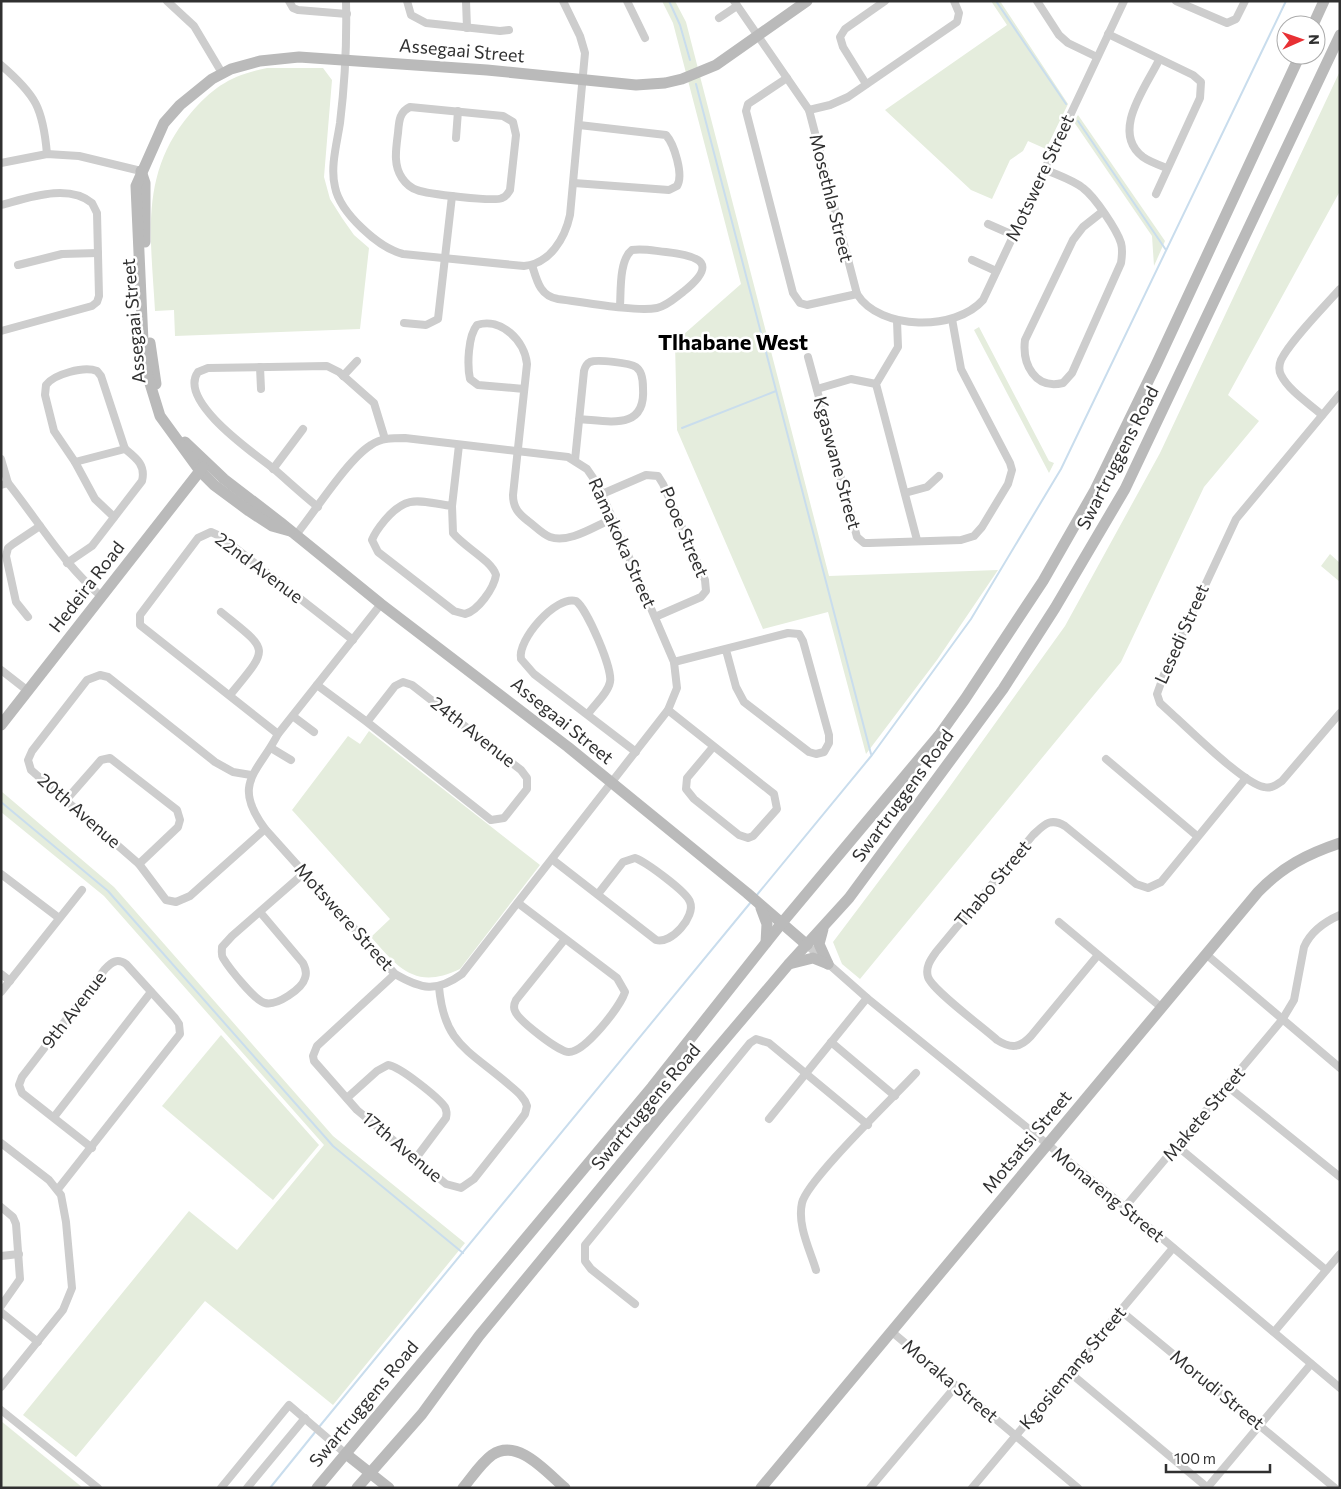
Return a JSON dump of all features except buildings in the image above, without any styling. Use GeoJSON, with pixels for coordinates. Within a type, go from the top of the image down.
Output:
{"type":"FeatureCollection","features":[{"type":"Feature","properties":{"kind":"main road","name":"Assegaai Street"},"geometry":{"type":"LineString","coordinates":[[807,1],[716,65],[702,72],[682,79],[636,85],[317,56],[260,61],[222,73],[180,104],[164,123],[136,186],[136,225],[144,364],[160,416],[203,467],[214,485],[272,526],[292,533],[381,604],[479,677],[612,783],[807,945]]}},
{"type":"Feature","properties":{"kind":"main road"},"geometry":{"type":"LineString","coordinates":[[1318,15],[1324,1]]}},
{"type":"Feature","properties":{"kind":"main road","name":"Swartruggens Road"},"geometry":{"type":"LineString","coordinates":[[357,1488],[422,1414],[479,1336],[788,965],[876,865],[899,830],[1003,689],[1092,547],[1155,429],[1340,35]]}},
{"type":"Feature","properties":{"kind":"main road","name":"Swartruggens Road"},"geometry":{"type":"LineString","coordinates":[[317,1488],[559,1200],[782,924],[940,734],[1010,634],[1060,552],[1126,430],[1295,65]]}},
{"type":"Feature","properties":{"kind":"main road","name":"Hedeira Road"},"geometry":{"type":"LineString","coordinates":[[1,725],[203,467]]}},
{"type":"Feature","properties":{"kind":"main road","name":"Motsatsi Street"},"geometry":{"type":"LineString","coordinates":[[761,1488],[1258,892],[1274,876],[1294,861],[1317,850],[1340,843]]}},
{"type":"Feature","properties":{"kind":"main road"},"geometry":{"type":"LineString","coordinates":[[758,903],[763,912],[768,933],[761,951]]}},
{"type":"Feature","properties":{"kind":"main road"},"geometry":{"type":"LineString","coordinates":[[824,925],[819,944],[828,964]]}},
{"type":"Feature","properties":{"kind":"main road"},"geometry":{"type":"LineString","coordinates":[[788,965],[813,958],[828,964]]}},
{"type":"Feature","properties":{"kind":"main road"},"geometry":{"type":"LineString","coordinates":[[463,1488],[491,1456],[508,1450],[517,1451],[526,1456],[565,1488]]}},
{"type":"Feature","properties":{"kind":"main road"},"geometry":{"type":"LineString","coordinates":[[346,1454],[389,1488]]}},
{"type":"Feature","properties":{"kind":"street"},"geometry":{"type":"LineString","coordinates":[[167,1],[194,26],[222,73]]}},
{"type":"Feature","properties":{"kind":"street"},"geometry":{"type":"LineString","coordinates":[[289,1],[293,8],[298,10],[347,14]]}},
{"type":"Feature","properties":{"kind":"street"},"geometry":{"type":"LineString","coordinates":[[346,1],[346,59],[333,176],[339,198],[374,239],[382,246],[403,254],[532,265],[548,255],[564,235],[574,182],[584,80],[584,46],[563,1]]}},
{"type":"Feature","properties":{"kind":"street"},"geometry":{"type":"LineString","coordinates":[[407,1],[408,10],[415,19],[426,23],[500,32],[509,30]]}},
{"type":"Feature","properties":{"kind":"street"},"geometry":{"type":"LineString","coordinates":[[466,1],[467,28]]}},
{"type":"Feature","properties":{"kind":"street"},"geometry":{"type":"LineString","coordinates":[[627,1],[645,38]]}},
{"type":"Feature","properties":{"kind":"street"},"geometry":{"type":"LineString","coordinates":[[866,84],[843,47],[840,37],[845,28],[885,1]]}},
{"type":"Feature","properties":{"kind":"street"},"geometry":{"type":"LineString","coordinates":[[809,110],[839,102],[957,22],[959,13],[954,1]]}},
{"type":"Feature","properties":{"kind":"street"},"geometry":{"type":"LineString","coordinates":[[1037,1],[1059,34],[1068,43],[1096,57]]}},
{"type":"Feature","properties":{"kind":"street","name":"Motswere Street"},"geometry":{"type":"LineString","coordinates":[[928,321],[952,318],[976,307],[987,292],[1124,1]]}},
{"type":"Feature","properties":{"kind":"street"},"geometry":{"type":"LineString","coordinates":[[1176,1],[1187,4],[1227,23],[1236,19],[1245,1]]}},
{"type":"Feature","properties":{"kind":"street"},"geometry":{"type":"LineString","coordinates":[[719,18],[735,4]]}},
{"type":"Feature","properties":{"kind":"street","name":"Mosethla Street"},"geometry":{"type":"LineString","coordinates":[[735,4],[809,110],[857,294],[861,301],[876,314],[896,321],[928,321]]}},
{"type":"Feature","properties":{"kind":"street"},"geometry":{"type":"LineString","coordinates":[[1108,34],[1159,60],[1194,74],[1201,82],[1200,98],[1156,194]]}},
{"type":"Feature","properties":{"kind":"street"},"geometry":{"type":"LineString","coordinates":[[1159,60],[1136,106],[1130,121],[1128,136],[1143,157],[1167,168]]}},
{"type":"Feature","properties":{"kind":"street"},"geometry":{"type":"LineString","coordinates":[[1,65],[26,87],[33,97],[43,125],[48,154]]}},
{"type":"Feature","properties":{"kind":"street"},"geometry":{"type":"LineString","coordinates":[[787,78],[748,104],[746,111],[793,293],[800,303],[807,305],[857,294]]}},
{"type":"Feature","properties":{"kind":"street"},"geometry":{"type":"LineString","coordinates":[[416,107],[458,111],[508,118],[513,122],[516,135],[510,190],[506,196],[495,200],[452,196],[421,192],[408,184],[397,168],[396,152],[400,116],[405,109],[416,107]]}},
{"type":"Feature","properties":{"kind":"street"},"geometry":{"type":"LineString","coordinates":[[456,138],[458,111]]}},
{"type":"Feature","properties":{"kind":"street"},"geometry":{"type":"LineString","coordinates":[[574,182],[669,190],[677,186],[680,177],[671,140],[666,135],[579,125]]}},
{"type":"Feature","properties":{"kind":"street"},"geometry":{"type":"LineString","coordinates":[[1,163],[48,154],[79,156],[141,172]]}},
{"type":"Feature","properties":{"kind":"street"},"geometry":{"type":"LineString","coordinates":[[1044,169],[1082,187],[1102,212],[1122,245],[1121,263],[1072,373],[1063,383],[1044,383],[1032,374],[1027,366],[1024,352],[1025,340],[1073,240],[1083,227],[1102,212]]}},
{"type":"Feature","properties":{"kind":"street"},"geometry":{"type":"LineString","coordinates":[[1,205],[51,194],[70,194],[88,199],[96,208],[99,296],[96,304],[1,330]]}},
{"type":"Feature","properties":{"kind":"street"},"geometry":{"type":"LineString","coordinates":[[404,323],[426,325],[438,319],[452,196]]}},
{"type":"Feature","properties":{"kind":"street"},"geometry":{"type":"LineString","coordinates":[[988,224],[1013,235]]}},
{"type":"Feature","properties":{"kind":"street"},"geometry":{"type":"LineString","coordinates":[[532,265],[539,287],[552,298],[620,306],[656,308],[664,305],[700,277],[701,262],[694,256],[686,254],[644,249],[632,250],[626,259],[623,270],[620,306]]}},
{"type":"Feature","properties":{"kind":"street"},"geometry":{"type":"LineString","coordinates":[[18,265],[62,254],[98,253]]}},
{"type":"Feature","properties":{"kind":"street"},"geometry":{"type":"LineString","coordinates":[[972,260],[996,271]]}},
{"type":"Feature","properties":{"kind":"street"},"geometry":{"type":"LineString","coordinates":[[1322,415],[1286,382],[1280,374],[1280,361],[1340,289]]}},
{"type":"Feature","properties":{"kind":"street","name":"Kgaswane Street"},"geometry":{"type":"LineString","coordinates":[[808,357],[857,537],[864,543],[961,540],[974,536],[982,527],[1011,477],[1010,463],[962,369],[952,318]]}},
{"type":"Feature","properties":{"kind":"street"},"geometry":{"type":"LineString","coordinates":[[896,321],[898,347],[876,384],[917,540]]}},
{"type":"Feature","properties":{"kind":"street"},"geometry":{"type":"LineString","coordinates":[[524,389],[478,385],[470,379],[472,331],[477,325],[500,326],[517,340],[527,357],[524,389],[517,451],[513,502],[519,514],[545,534],[556,538],[568,537],[612,519]]}},
{"type":"Feature","properties":{"kind":"street"},"geometry":{"type":"LineString","coordinates":[[343,376],[357,361]]}},
{"type":"Feature","properties":{"kind":"street"},"geometry":{"type":"LineString","coordinates":[[575,460],[579,419],[584,371],[587,364],[603,361],[634,366],[639,370],[643,388],[643,404],[637,415],[621,421],[579,419]]}},
{"type":"Feature","properties":{"kind":"street"},"geometry":{"type":"LineString","coordinates":[[318,507],[273,468],[225,432],[216,422],[197,393],[194,381],[198,372],[202,369],[321,365],[343,376],[374,403],[385,439]]}},
{"type":"Feature","properties":{"kind":"street"},"geometry":{"type":"LineString","coordinates":[[260,367],[261,389]]}},
{"type":"Feature","properties":{"kind":"street"},"geometry":{"type":"LineString","coordinates":[[67,563],[92,546],[142,481],[144,475],[141,464],[125,449],[101,376],[97,371],[85,369],[56,376],[46,385],[45,395],[56,434],[75,462],[95,499],[114,516]]}},
{"type":"Feature","properties":{"kind":"street"},"geometry":{"type":"LineString","coordinates":[[817,389],[851,379],[876,384]]}},
{"type":"Feature","properties":{"kind":"street","name":"Lesedi Street"},"geometry":{"type":"LineString","coordinates":[[1340,394],[1236,519],[1157,690],[1160,703],[1246,778],[1264,788],[1275,786],[1282,781],[1340,713]]}},
{"type":"Feature","properties":{"kind":"street"},"geometry":{"type":"LineString","coordinates":[[273,468],[303,429]]}},
{"type":"Feature","properties":{"kind":"street","name":"Ramakoka Street"},"geometry":{"type":"LineString","coordinates":[[292,533],[318,507],[357,457],[371,445],[385,439],[404,438],[459,444],[559,456],[575,460],[593,477],[602,494],[674,662],[677,688],[668,710],[612,783]]}},
{"type":"Feature","properties":{"kind":"street"},"geometry":{"type":"LineString","coordinates":[[452,506],[412,502],[400,504],[377,529],[372,540],[378,552],[454,611],[465,614],[474,610],[492,587],[496,575],[491,566],[453,534],[452,506],[459,444]]}},
{"type":"Feature","properties":{"kind":"street"},"geometry":{"type":"LineString","coordinates":[[75,462],[125,449]]}},
{"type":"Feature","properties":{"kind":"street"},"geometry":{"type":"LineString","coordinates":[[1,459],[5,484],[80,579],[102,597]]}},
{"type":"Feature","properties":{"kind":"street","name":"Pooe Street"},"geometry":{"type":"LineString","coordinates":[[602,494],[646,475],[658,476],[706,580],[706,591],[701,597],[655,617]]}},
{"type":"Feature","properties":{"kind":"street"},"geometry":{"type":"LineString","coordinates":[[905,493],[927,487],[940,476]]}},
{"type":"Feature","properties":{"kind":"street"},"geometry":{"type":"LineString","coordinates":[[28,618],[16,602],[6,556],[8,548],[40,526]]}},
{"type":"Feature","properties":{"kind":"street","name":"22nd Avenue"},"geometry":{"type":"LineString","coordinates":[[278,734],[144,629],[139,620],[140,614],[198,538],[204,533],[211,532],[220,536],[353,640]]}},
{"type":"Feature","properties":{"kind":"street"},"geometry":{"type":"LineString","coordinates":[[588,714],[609,686],[611,675],[583,608],[576,600],[567,600],[549,611],[529,634],[520,649],[520,659],[534,674],[636,752]]}},
{"type":"Feature","properties":{"kind":"street","name":"Motswere Street"},"geometry":{"type":"LineString","coordinates":[[381,604],[294,717],[278,734],[271,748],[262,757],[252,775],[251,804],[256,816],[266,829],[395,974],[420,986],[439,987]]}},
{"type":"Feature","properties":{"kind":"street"},"geometry":{"type":"LineString","coordinates":[[221,612],[256,641],[260,648],[259,658],[230,695]]}},
{"type":"Feature","properties":{"kind":"street"},"geometry":{"type":"LineString","coordinates":[[674,662],[788,633],[796,633],[802,637],[829,734],[829,743],[824,752],[816,754],[809,752],[744,702],[736,687],[726,650]]}},
{"type":"Feature","properties":{"kind":"street"},"geometry":{"type":"LineString","coordinates":[[1,670],[28,692]]}},
{"type":"Feature","properties":{"kind":"street","name":"20th Avenue"},"geometry":{"type":"LineString","coordinates":[[252,775],[233,772],[220,765],[108,677],[95,675],[87,680],[32,751],[28,760],[31,770],[140,864],[166,900],[181,901],[266,829]]}},
{"type":"Feature","properties":{"kind":"street","name":"24th Avenue"},"geometry":{"type":"LineString","coordinates":[[317,685],[491,820],[504,818],[528,789],[527,778],[521,770],[408,683],[403,682],[395,686],[367,722]]}},
{"type":"Feature","properties":{"kind":"street"},"geometry":{"type":"LineString","coordinates":[[668,710],[774,794],[777,799],[777,809],[756,834],[750,838],[739,835],[694,800],[686,789],[687,778],[713,746]]}},
{"type":"Feature","properties":{"kind":"street"},"geometry":{"type":"LineString","coordinates":[[294,717],[314,732]]}},
{"type":"Feature","properties":{"kind":"street"},"geometry":{"type":"LineString","coordinates":[[271,748],[291,760]]}},
{"type":"Feature","properties":{"kind":"street"},"geometry":{"type":"LineString","coordinates":[[66,800],[101,760],[110,758],[177,810],[180,816],[178,827],[140,864]]}},
{"type":"Feature","properties":{"kind":"street"},"geometry":{"type":"LineString","coordinates":[[1106,759],[1197,836]]}},
{"type":"Feature","properties":{"kind":"street","name":"Thabo Street"},"geometry":{"type":"LineString","coordinates":[[1098,955],[1025,1043],[1013,1047],[997,1040],[936,988],[928,976],[928,966],[936,952],[1045,823],[1054,821],[1065,826],[1136,884],[1143,888],[1151,887],[1161,882],[1246,778]]}},
{"type":"Feature","properties":{"kind":"street"},"geometry":{"type":"LineString","coordinates":[[439,987],[462,974],[612,783]]}},
{"type":"Feature","properties":{"kind":"street"},"geometry":{"type":"LineString","coordinates":[[553,860],[661,942],[674,936],[691,913],[692,908],[686,895],[635,858],[623,862],[598,894]]}},
{"type":"Feature","properties":{"kind":"street"},"geometry":{"type":"LineString","coordinates":[[260,912],[303,963],[306,971],[303,982],[282,1001],[276,1003],[262,1002],[254,995],[223,958],[221,952],[225,942],[304,873]]}},
{"type":"Feature","properties":{"kind":"street"},"geometry":{"type":"LineString","coordinates":[[1,874],[59,918]]}},
{"type":"Feature","properties":{"kind":"street"},"geometry":{"type":"LineString","coordinates":[[1,992],[82,890]]}},
{"type":"Feature","properties":{"kind":"street"},"geometry":{"type":"LineString","coordinates":[[518,903],[617,978],[625,992],[619,1005],[586,1044],[576,1051],[567,1052],[549,1042],[518,1016],[514,1007],[516,1000],[565,939]]}},
{"type":"Feature","properties":{"kind":"street","name":"Makete Street"},"geometry":{"type":"LineString","coordinates":[[1125,1207],[1282,1020],[1294,1000],[1307,939],[1328,921],[1340,915]]}},
{"type":"Feature","properties":{"kind":"street"},"geometry":{"type":"LineString","coordinates":[[1059,922],[1162,1008]]}},
{"type":"Feature","properties":{"kind":"street","name":"Monareng Street"},"geometry":{"type":"LineString","coordinates":[[807,945],[867,998],[1125,1207],[1340,1388]]}},
{"type":"Feature","properties":{"kind":"street"},"geometry":{"type":"LineString","coordinates":[[1207,955],[1340,1068]]}},
{"type":"Feature","properties":{"kind":"street","name":"9th Avenue"},"geometry":{"type":"LineString","coordinates":[[58,1189],[92,1148],[180,1034],[179,1024],[122,961],[112,962],[105,969],[20,1080],[22,1093],[92,1148]]}},
{"type":"Feature","properties":{"kind":"street"},"geometry":{"type":"LineString","coordinates":[[1,974],[10,981]]}},
{"type":"Feature","properties":{"kind":"street","name":"17th Avenue"},"geometry":{"type":"LineString","coordinates":[[395,974],[314,1051],[314,1061],[357,1110],[446,1184],[463,1188],[474,1179],[519,1122],[525,1114],[526,1106],[518,1092],[455,1040],[444,1018],[439,987]]}},
{"type":"Feature","properties":{"kind":"street"},"geometry":{"type":"LineString","coordinates":[[54,1117],[151,992]]}},
{"type":"Feature","properties":{"kind":"street"},"geometry":{"type":"LineString","coordinates":[[769,1119],[867,998]]}},
{"type":"Feature","properties":{"kind":"street"},"geometry":{"type":"LineString","coordinates":[[634,1304],[585,1262],[585,1245],[750,1043],[756,1039],[769,1043],[868,1125]]}},
{"type":"Feature","properties":{"kind":"street"},"geometry":{"type":"LineString","coordinates":[[831,1042],[895,1096]]}},
{"type":"Feature","properties":{"kind":"street"},"geometry":{"type":"LineString","coordinates":[[346,1098],[377,1071],[388,1065],[398,1069],[441,1102],[447,1112],[446,1118],[416,1158]]}},
{"type":"Feature","properties":{"kind":"street"},"geometry":{"type":"LineString","coordinates":[[816,1270],[803,1228],[802,1201],[814,1182],[916,1073]]}},
{"type":"Feature","properties":{"kind":"street"},"geometry":{"type":"LineString","coordinates":[[1227,1086],[1340,1178]]}},
{"type":"Feature","properties":{"kind":"street"},"geometry":{"type":"LineString","coordinates":[[1,1142],[58,1189],[63,1200],[72,1288],[63,1310],[1,1387]]}},
{"type":"Feature","properties":{"kind":"street"},"geometry":{"type":"LineString","coordinates":[[1177,1146],[1326,1270]]}},
{"type":"Feature","properties":{"kind":"street"},"geometry":{"type":"LineString","coordinates":[[1,1207],[13,1217],[16,1224],[20,1279],[1,1306]]}},
{"type":"Feature","properties":{"kind":"street","name":"Kgosiemang Street"},"geometry":{"type":"LineString","coordinates":[[972,1488],[1173,1248]]}},
{"type":"Feature","properties":{"kind":"street"},"geometry":{"type":"LineString","coordinates":[[1,1256],[19,1254]]}},
{"type":"Feature","properties":{"kind":"street"},"geometry":{"type":"LineString","coordinates":[[1274,1332],[1340,1254]]}},
{"type":"Feature","properties":{"kind":"street","name":"Morudi Street"},"geometry":{"type":"LineString","coordinates":[[1121,1311],[1335,1488]]}},
{"type":"Feature","properties":{"kind":"street"},"geometry":{"type":"LineString","coordinates":[[1,1312],[38,1342]]}},
{"type":"Feature","properties":{"kind":"street","name":"Moraka Street"},"geometry":{"type":"LineString","coordinates":[[892,1332],[1078,1488]]}},
{"type":"Feature","properties":{"kind":"street"},"geometry":{"type":"LineString","coordinates":[[1069,1372],[1207,1488],[1311,1364]]}},
{"type":"Feature","properties":{"kind":"street"},"geometry":{"type":"LineString","coordinates":[[870,1488],[956,1386]]}},
{"type":"Feature","properties":{"kind":"street"},"geometry":{"type":"LineString","coordinates":[[221,1488],[289,1405],[346,1454]]}},
{"type":"Feature","properties":{"kind":"street"},"geometry":{"type":"LineString","coordinates":[[1,1410],[98,1488]]}},
{"type":"Feature","properties":{"kind":"street"},"geometry":{"type":"LineString","coordinates":[[247,1488],[305,1418]]}},
{"type":"Feature","properties":{"kind":"green space"},"geometry":{"type":"Polygon","coordinates":[[[662,1],[675,1],[686,22],[829,576],[998,570],[937,660],[866,754],[828,612],[763,629],[677,430],[675,342],[741,284],[673,23],[662,1]]]}},
{"type":"Feature","properties":{"kind":"green space"},"geometry":{"type":"Polygon","coordinates":[[[991,1],[1000,1],[1068,104],[1046,149],[1028,141],[1023,151],[1010,160],[992,199],[971,190],[885,110],[1007,25],[991,1]]]}},
{"type":"Feature","properties":{"kind":"green space"},"geometry":{"type":"Polygon","coordinates":[[[267,68],[323,68],[332,80],[324,177],[330,199],[342,218],[354,235],[369,248],[360,329],[175,336],[174,310],[155,311],[151,232],[152,207],[155,183],[162,160],[174,137],[190,114],[207,96],[234,78],[267,68]]]}},
{"type":"Feature","properties":{"kind":"green space"},"geometry":{"type":"Polygon","coordinates":[[[1340,71],[1340,191],[1228,395],[1259,421],[1204,487],[1121,662],[860,979],[842,964],[833,942],[943,796],[1065,626],[1160,453],[1340,71]]]}},
{"type":"Feature","properties":{"kind":"green space"},"geometry":{"type":"Polygon","coordinates":[[[1078,115],[1165,241],[1154,266],[1152,236],[1074,122],[1078,115]]]}},
{"type":"Feature","properties":{"kind":"green space"},"geometry":{"type":"Polygon","coordinates":[[[979,327],[1049,461],[1054,463],[1049,473],[974,330],[979,327]]]}},
{"type":"Feature","properties":{"kind":"green space"},"geometry":{"type":"Polygon","coordinates":[[[1330,554],[1340,563],[1340,582],[1321,566],[1330,554]]]}},
{"type":"Feature","properties":{"kind":"green space"},"geometry":{"type":"Polygon","coordinates":[[[369,731],[540,865],[460,969],[445,975],[420,977],[410,973],[400,967],[381,948],[371,937],[390,919],[292,810],[348,736],[360,744],[369,731]]]}},
{"type":"Feature","properties":{"kind":"green space"},"geometry":{"type":"Polygon","coordinates":[[[1,791],[114,887],[333,1136],[465,1243],[333,1405],[205,1301],[76,1457],[23,1415],[189,1211],[237,1250],[324,1145],[104,896],[1,812],[1,791]]]}},
{"type":"Feature","properties":{"kind":"green space"},"geometry":{"type":"Polygon","coordinates":[[[221,1035],[319,1145],[273,1200],[162,1106],[221,1035]]]}},
{"type":"Feature","properties":{"kind":"green space"},"geometry":{"type":"Polygon","coordinates":[[[1,1421],[83,1488],[1,1488],[1,1421]]]}},
{"type":"Feature","properties":{"kind":"waterway"},"geometry":{"type":"LineString","coordinates":[[669,1],[680,25],[690,60]]}},
{"type":"Feature","properties":{"kind":"waterway"},"geometry":{"type":"LineString","coordinates":[[996,1],[1066,104]]}},
{"type":"Feature","properties":{"kind":"waterway"},"geometry":{"type":"LineString","coordinates":[[756,896],[872,755],[971,619],[1061,469],[1286,1]]}},
{"type":"Feature","properties":{"kind":"waterway"},"geometry":{"type":"LineString","coordinates":[[696,84],[871,754]]}},
{"type":"Feature","properties":{"kind":"waterway"},"geometry":{"type":"LineString","coordinates":[[1078,121],[1166,250]]}},
{"type":"Feature","properties":{"kind":"waterway"},"geometry":{"type":"LineString","coordinates":[[682,428],[776,391]]}},
{"type":"Feature","properties":{"kind":"waterway"},"geometry":{"type":"LineString","coordinates":[[1,802],[108,891],[333,1146],[463,1253]]}},
{"type":"Feature","properties":{"kind":"waterway"},"geometry":{"type":"LineString","coordinates":[[319,1427],[751,902]]}},
{"type":"Feature","properties":{"kind":"waterway"},"geometry":{"type":"LineString","coordinates":[[270,1488],[316,1431]]}},
{"type":"Feature","properties":{"kind":"district","name":"Tlhabane West"},"geometry":{"type":"Point","coordinates":[733,342]}}]}
